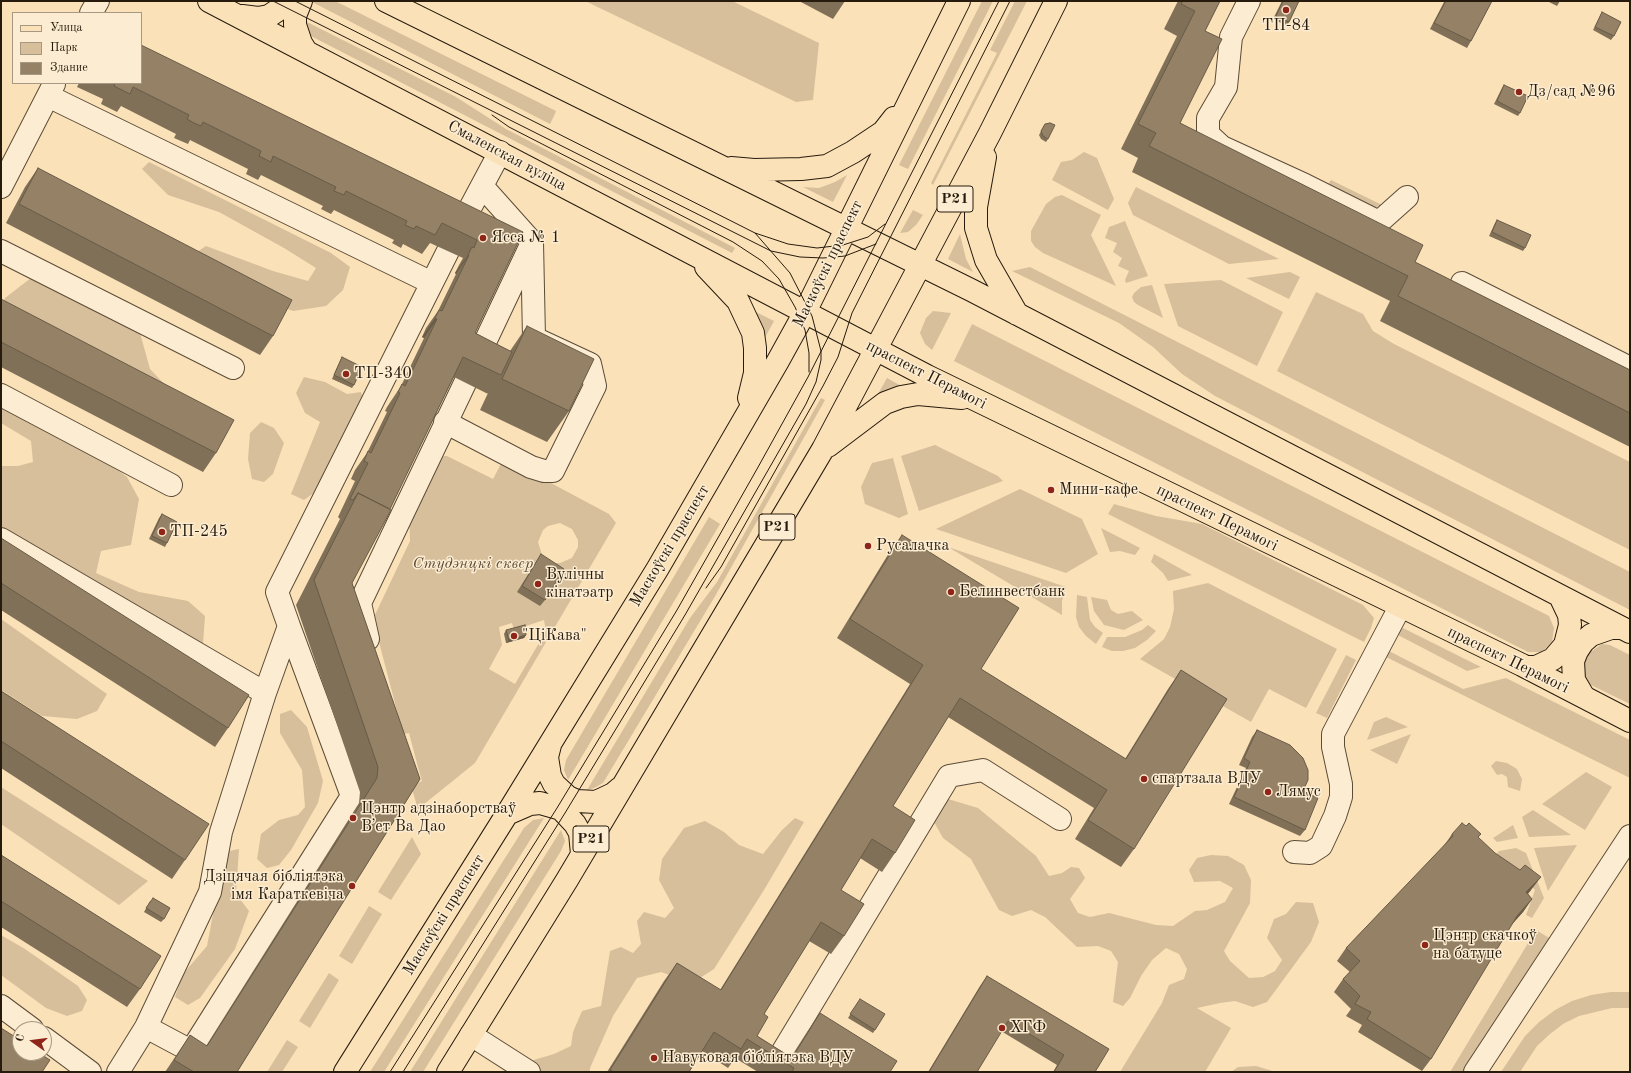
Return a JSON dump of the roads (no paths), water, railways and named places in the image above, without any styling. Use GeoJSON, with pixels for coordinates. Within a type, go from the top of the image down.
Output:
{"type":"FeatureCollection","features":[{"type":"Feature","properties":{"kind":"main road","name":"Смаленская вуліца"},"geometry":{"type":"LineString","coordinates":[[209,1],[237,14],[805,312]]}},
{"type":"Feature","properties":{"kind":"main road"},"geometry":{"type":"LineString","coordinates":[[237,14],[253,18],[269,16],[287,1]]}},
{"type":"Feature","properties":{"kind":"main road"},"geometry":{"type":"LineString","coordinates":[[301,1],[296,16],[295,26],[301,43],[306,51]]}},
{"type":"Feature","properties":{"kind":"main road"},"geometry":{"type":"LineString","coordinates":[[386,1],[1017,314],[1626,630]]}},
{"type":"Feature","properties":{"kind":"main road","name":"Маскоўскі праспект"},"geometry":{"type":"LineString","coordinates":[[345,1072],[507,814],[658,568],[742,422],[805,312],[910,97],[959,1]]}},
{"type":"Feature","properties":{"kind":"main road","name":"Р21"},"geometry":{"type":"LineString","coordinates":[[448,1072],[582,854],[823,449],[990,133],[1056,1]]}},
{"type":"Feature","properties":{"kind":"main road"},"geometry":{"type":"LineString","coordinates":[[720,167],[754,170],[801,169],[827,166],[853,152],[883,132],[910,97]]}},
{"type":"Feature","properties":{"kind":"main road"},"geometry":{"type":"LineString","coordinates":[[990,133],[976,208],[976,228],[986,260],[1017,314]]}},
{"type":"Feature","properties":{"kind":"main road"},"geometry":{"type":"LineString","coordinates":[[691,252],[716,276],[738,301],[753,333],[755,373],[742,422]]}},
{"type":"Feature","properties":{"kind":"main road","name":"праспект Перамогі"},"geometry":{"type":"LineString","coordinates":[[805,312],[973,399],[1526,667],[1630,722]]}},
{"type":"Feature","properties":{"kind":"main road"},"geometry":{"type":"LineString","coordinates":[[823,449],[884,403],[901,396],[918,394],[973,399]]}},
{"type":"Feature","properties":{"kind":"main road"},"geometry":{"type":"LineString","coordinates":[[1526,667],[1536,667],[1553,659],[1565,645],[1569,630],[1569,615],[1560,596]]}},
{"type":"Feature","properties":{"kind":"main road"},"geometry":{"type":"LineString","coordinates":[[1584,697],[1574,680],[1574,661],[1582,642],[1591,635],[1611,628],[1626,630]]}},
{"type":"Feature","properties":{"kind":"main road"},"geometry":{"type":"LineString","coordinates":[[553,739],[547,757],[550,776],[557,788],[568,797],[577,801],[596,802],[613,794],[626,780]]}},
{"type":"Feature","properties":{"kind":"main road"},"geometry":{"type":"LineString","coordinates":[[507,814],[530,804],[546,804],[561,809],[575,824],[580,833],[582,854]]}},
{"type":"Feature","properties":{"kind":"street"},"geometry":{"type":"LineString","coordinates":[[92,12],[98,1]]}},
{"type":"Feature","properties":{"kind":"street"},"geometry":{"type":"LineString","coordinates":[[1249,1],[1231,37],[1226,87],[1208,118],[1208,134],[1222,147],[1305,185],[1379,222],[1407,197]]}},
{"type":"Feature","properties":{"kind":"street"},"geometry":{"type":"LineString","coordinates":[[1,187],[52,90],[432,283]]}},
{"type":"Feature","properties":{"kind":"street"},"geometry":{"type":"LineString","coordinates":[[460,227],[500,152]]}},
{"type":"Feature","properties":{"kind":"street"},"geometry":{"type":"LineString","coordinates":[[446,422],[531,467],[544,471],[553,471],[595,386],[590,364],[534,338],[532,242],[482,186]]}},
{"type":"Feature","properties":{"kind":"street"},"geometry":{"type":"LineString","coordinates":[[477,359],[481,332],[532,242]]}},
{"type":"Feature","properties":{"kind":"street"},"geometry":{"type":"LineString","coordinates":[[1,251],[233,368]]}},
{"type":"Feature","properties":{"kind":"street"},"geometry":{"type":"LineString","coordinates":[[146,1027],[191,1051],[352,796],[277,592],[430,307],[432,283],[448,251]]}},
{"type":"Feature","properties":{"kind":"street"},"geometry":{"type":"LineString","coordinates":[[1462,283],[1630,368]]}},
{"type":"Feature","properties":{"kind":"street"},"geometry":{"type":"LineString","coordinates":[[372,656],[360,603],[465,383]]}},
{"type":"Feature","properties":{"kind":"street"},"geometry":{"type":"LineString","coordinates":[[1,395],[171,485]]}},
{"type":"Feature","properties":{"kind":"street"},"geometry":{"type":"LineString","coordinates":[[1,539],[265,693]]}},
{"type":"Feature","properties":{"kind":"street"},"geometry":{"type":"LineString","coordinates":[[1294,852],[1310,853],[1321,846],[1335,816],[1341,797],[1341,790],[1333,747],[1333,734],[1400,607]]}},
{"type":"Feature","properties":{"kind":"street"},"geometry":{"type":"LineString","coordinates":[[118,1072],[146,1027],[210,892],[222,832],[265,693],[289,626]]}},
{"type":"Feature","properties":{"kind":"street"},"geometry":{"type":"LineString","coordinates":[[771,1072],[949,776],[983,770],[1060,819]]}},
{"type":"Feature","properties":{"kind":"street"},"geometry":{"type":"LineString","coordinates":[[202,820],[222,832]]}},
{"type":"Feature","properties":{"kind":"street"},"geometry":{"type":"LineString","coordinates":[[1475,1072],[1630,836]]}},
{"type":"Feature","properties":{"kind":"street"},"geometry":{"type":"LineString","coordinates":[[155,955],[175,968]]}},
{"type":"Feature","properties":{"kind":"street"},"geometry":{"type":"LineString","coordinates":[[1,1006],[21,1021]]}},
{"type":"Feature","properties":{"kind":"street"},"geometry":{"type":"LineString","coordinates":[[471,1035],[529,1072]]}},
{"type":"Feature","properties":{"kind":"street"},"geometry":{"type":"LineString","coordinates":[[52,1044],[90,1072]]}},
{"type":"Feature","properties":{"kind":"tram line"},"geometry":{"type":"LineString","coordinates":[[273,1],[771,251],[800,257],[823,258],[845,256],[876,244]]}},
{"type":"Feature","properties":{"kind":"tram line"},"geometry":{"type":"LineString","coordinates":[[295,1],[755,233],[788,244],[817,248],[843,245],[868,237],[885,224]]}},
{"type":"Feature","properties":{"kind":"tram line"},"geometry":{"type":"LineString","coordinates":[[390,1072],[557,808],[677,610],[808,377],[999,1]]}},
{"type":"Feature","properties":{"kind":"tram line"},"geometry":{"type":"LineString","coordinates":[[706,588],[721,567],[823,386],[838,357],[852,313],[1010,1]]}},
{"type":"Feature","properties":{"kind":"tram line"},"geometry":{"type":"LineString","coordinates":[[492,115],[509,127],[733,242],[762,261],[779,279],[795,307],[805,330],[809,353],[809,372]]}},
{"type":"Feature","properties":{"kind":"tram line"},"geometry":{"type":"LineString","coordinates":[[403,1072],[565,813],[685,615],[806,404],[816,382],[821,360],[821,351],[812,316],[790,273],[755,233]]}},
{"type":"Feature","properties":{"kind":"place","name":"ТП-84"},"geometry":{"type":"Point","coordinates":[1286,10]}},
{"type":"Feature","properties":{"kind":"place","name":"Дз/сад №96"},"geometry":{"type":"Point","coordinates":[1519,92]}},
{"type":"Feature","properties":{"kind":"place","name":"Ясса № 1"},"geometry":{"type":"Point","coordinates":[483,238]}},
{"type":"Feature","properties":{"kind":"place","name":"ТП-340"},"geometry":{"type":"Point","coordinates":[346,374]}},
{"type":"Feature","properties":{"kind":"place","name":"Мини-кафе"},"geometry":{"type":"Point","coordinates":[1051,490]}},
{"type":"Feature","properties":{"kind":"place","name":"ТП-245"},"geometry":{"type":"Point","coordinates":[162,532]}},
{"type":"Feature","properties":{"kind":"place","name":"Русалачка"},"geometry":{"type":"Point","coordinates":[868,546]}},
{"type":"Feature","properties":{"kind":"place","name":"Вулічны кінатэатр"},"geometry":{"type":"Point","coordinates":[538,584]}},
{"type":"Feature","properties":{"kind":"place","name":"Белинвестбанк"},"geometry":{"type":"Point","coordinates":[951,592]}},
{"type":"Feature","properties":{"kind":"place","name":"\"ЦіКава\""},"geometry":{"type":"Point","coordinates":[514,636]}},
{"type":"Feature","properties":{"kind":"place","name":"спартзала ВДУ"},"geometry":{"type":"Point","coordinates":[1144,779]}},
{"type":"Feature","properties":{"kind":"place","name":"Лямус"},"geometry":{"type":"Point","coordinates":[1268,792]}},
{"type":"Feature","properties":{"kind":"place","name":"Цэнтр адзінаборстваў Вʼет Ва Дао"},"geometry":{"type":"Point","coordinates":[353,818]}},
{"type":"Feature","properties":{"kind":"place","name":"Дзіцячая бібліятэка імя Караткевіча"},"geometry":{"type":"Point","coordinates":[352,886]}},
{"type":"Feature","properties":{"kind":"place","name":"Цэнтр скачкоў на батуце"},"geometry":{"type":"Point","coordinates":[1425,945]}},
{"type":"Feature","properties":{"kind":"place","name":"ХГФ"},"geometry":{"type":"Point","coordinates":[1002,1028]}},
{"type":"Feature","properties":{"kind":"place","name":"Навуковая бібліятэка ВДУ"},"geometry":{"type":"Point","coordinates":[654,1058]}},
{"type":"Feature","properties":{"kind":"park label","name":"Студэнцкі сквер"},"geometry":{"type":"Point","coordinates":[473,564]}}]}
